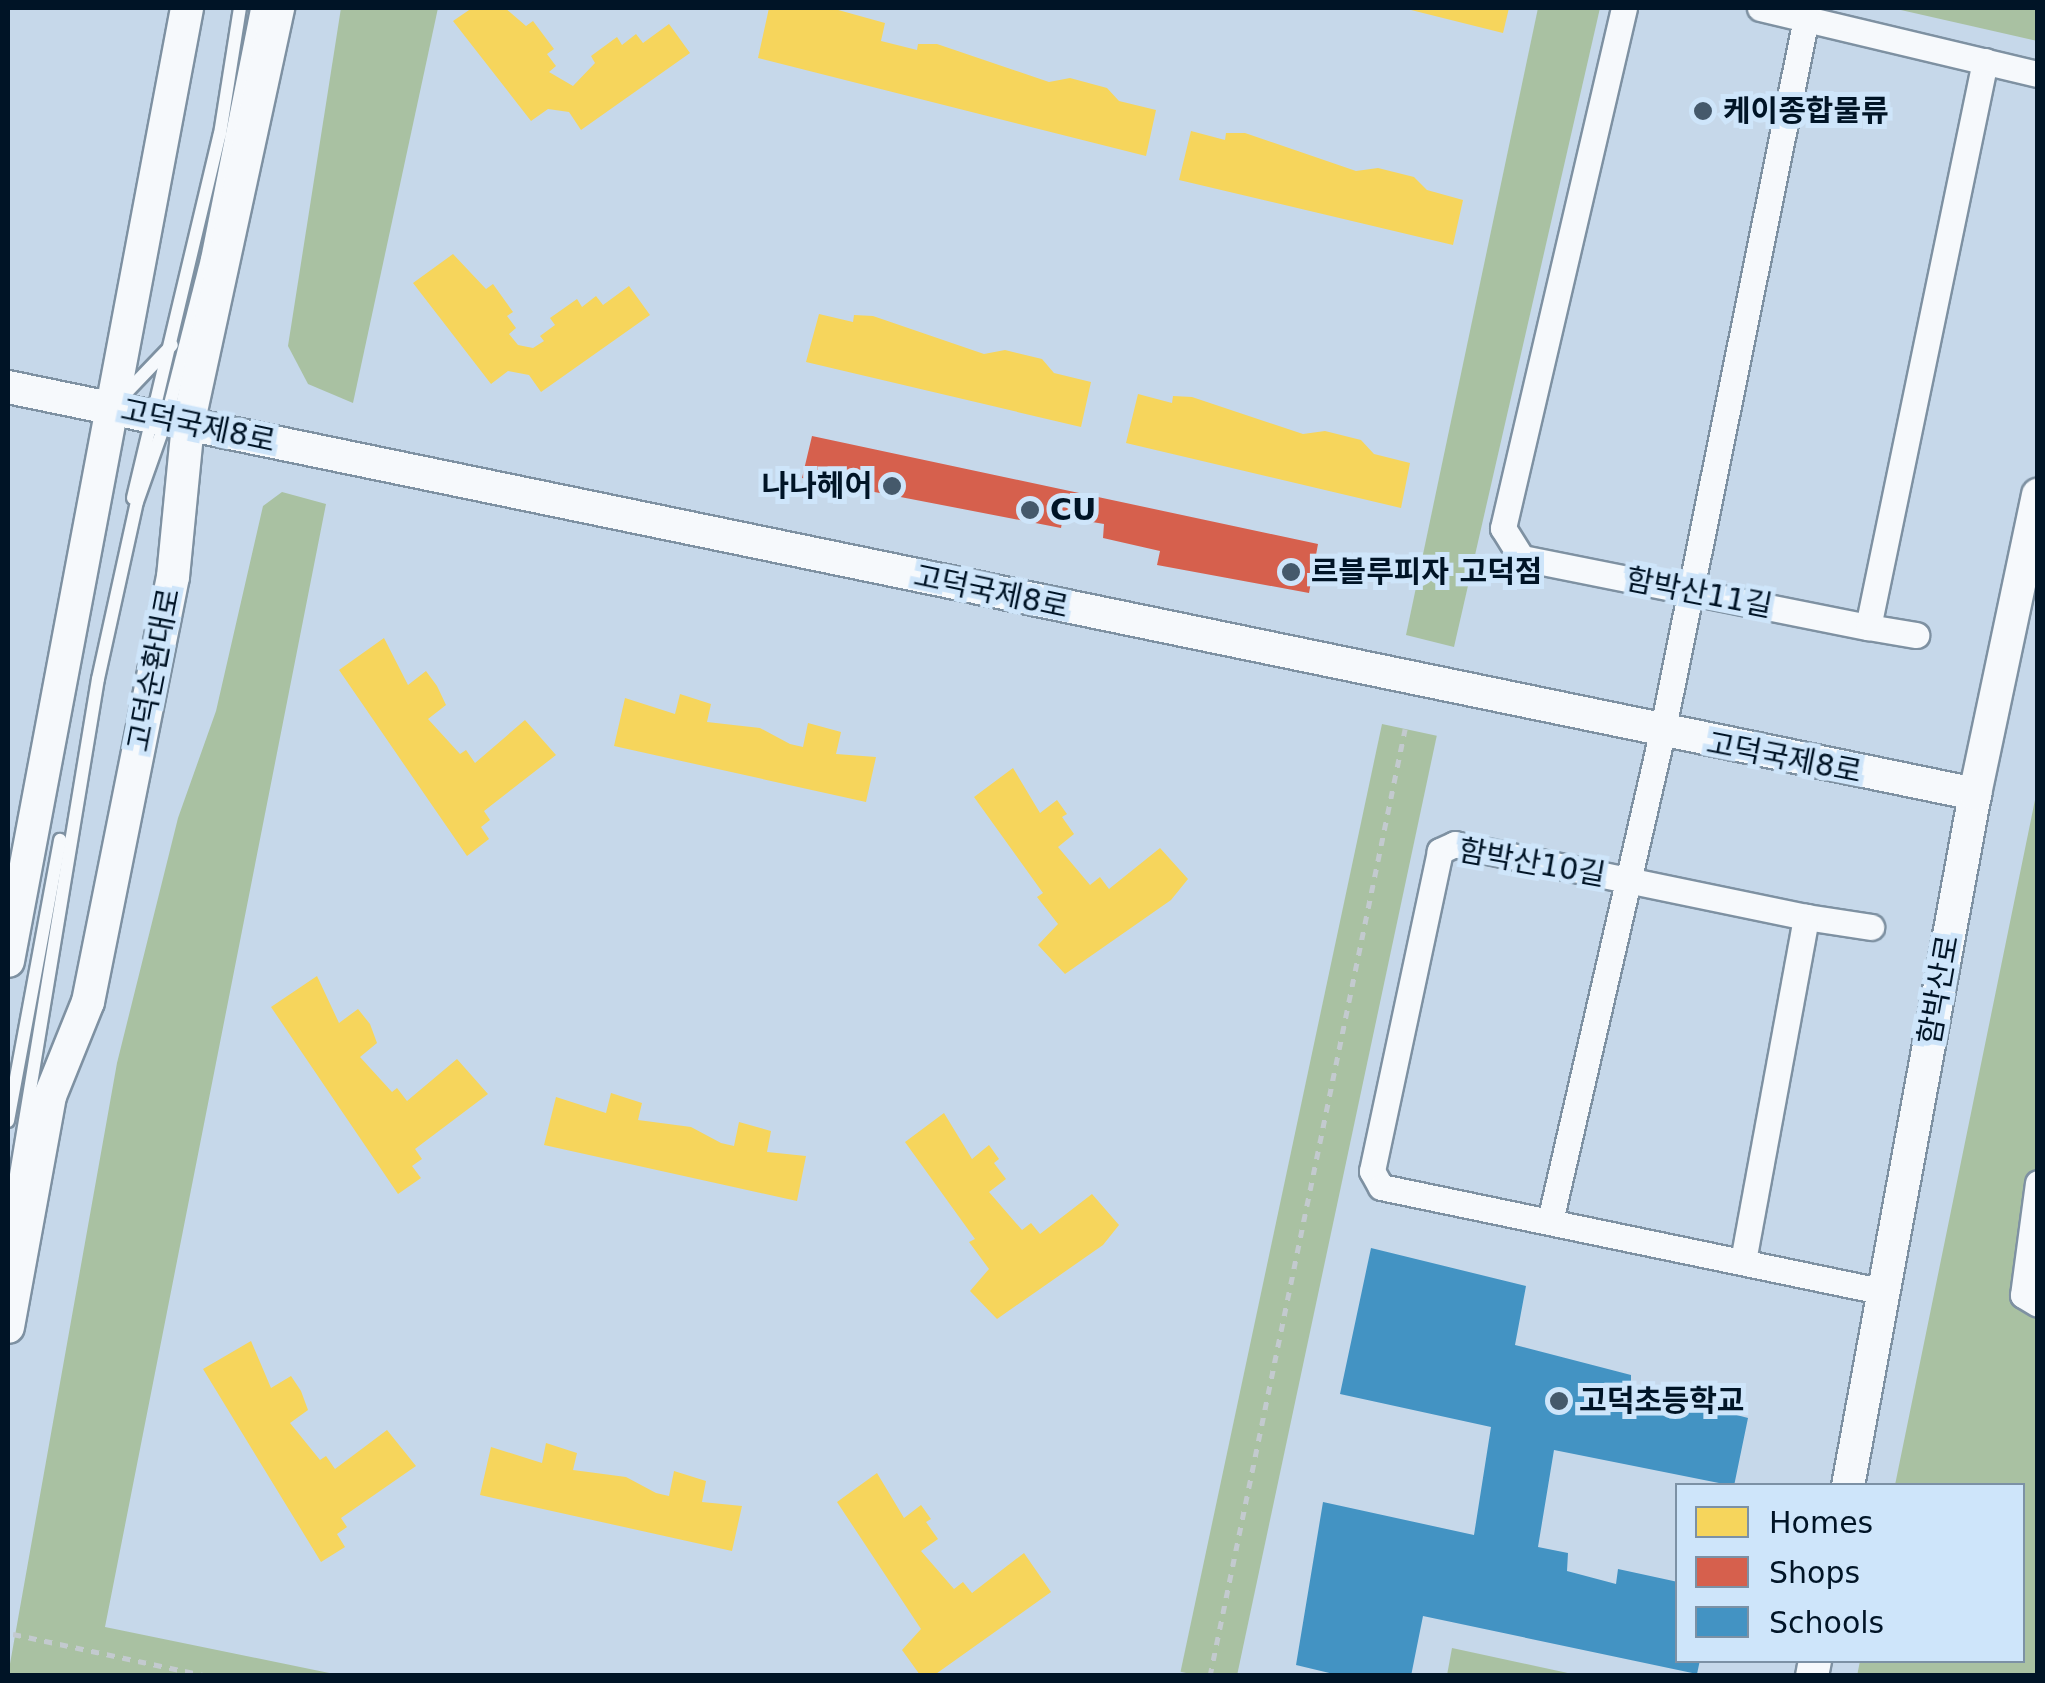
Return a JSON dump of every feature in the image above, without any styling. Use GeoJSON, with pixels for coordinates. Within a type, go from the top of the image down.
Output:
{"type":"FeatureCollection","features":[{"type":"Feature","properties":{"kind":"street"},"geometry":{"type":"LineString","coordinates":[[8,960],[187,8]]}},
{"type":"Feature","properties":{"kind":"street","name":"고덕순환대로"},"geometry":{"type":"LineString","coordinates":[[8,1327],[50,1096],[88,1002],[173,577],[169,421],[278,8]]}},
{"type":"Feature","properties":{"kind":"street","name":"함박산11길"},"geometry":{"type":"LineString","coordinates":[[1624,8],[1504,528],[1522,558],[1916,635]]}},
{"type":"Feature","properties":{"kind":"street"},"geometry":{"type":"LineString","coordinates":[[1760,8],[2038,74]]}},
{"type":"Feature","properties":{"kind":"street"},"geometry":{"type":"LineString","coordinates":[[1550,1221],[1662,733],[1687,591],[1806,18]]}},
{"type":"Feature","properties":{"kind":"street"},"geometry":{"type":"LineString","coordinates":[[1868,627],[1984,61]]}},
{"type":"Feature","properties":{"kind":"street","name":"고덕국제8로"},"geometry":{"type":"LineString","coordinates":[[8,387],[1662,733],[1974,794]]}},
{"type":"Feature","properties":{"kind":"street","name":"함박산로"},"geometry":{"type":"LineString","coordinates":[[1849,1483],[1974,794],[2038,495]]}},
{"type":"Feature","properties":{"kind":"street","name":"함박산10길"},"geometry":{"type":"LineString","coordinates":[[1872,927],[1806,917],[1455,844],[1440,850],[1372,1171],[1382,1186],[1885,1292]]}},
{"type":"Feature","properties":{"kind":"street"},"geometry":{"type":"LineString","coordinates":[[1743,1261],[1806,917]]}},
{"type":"Feature","properties":{"kind":"street"},"geometry":{"type":"LineString","coordinates":[[2038,1183],[2024,1295],[2038,1304]]}},
{"type":"Feature","properties":{"kind":"lane"},"geometry":{"type":"LineString","coordinates":[[8,1223],[40,1050],[94,698],[137,502],[169,421],[174,343],[240,8]]}},
{"type":"Feature","properties":{"kind":"lane"},"geometry":{"type":"LineString","coordinates":[[8,1121],[95,650],[169,421],[207,258],[257,8]]}},
{"type":"Feature","properties":{"kind":"lane"},"geometry":{"type":"LineString","coordinates":[[113,408],[174,343]]}},
{"type":"Feature","properties":{"kind":"lane"},"geometry":{"type":"LineString","coordinates":[[150,476],[169,421]]}},
{"type":"Feature","properties":{"kind":"lane"},"geometry":{"type":"LineString","coordinates":[[40,1050],[50,1096]]}},
{"type":"Feature","properties":{"kind":"path"},"geometry":{"type":"LineString","coordinates":[[1210,1676],[1405,729]]}},
{"type":"Feature","properties":{"kind":"path"},"geometry":{"type":"LineString","coordinates":[[13,1634],[208,1676]]}},
{"type":"Feature","properties":{"kind":"green space"},"geometry":{"type":"Polygon","coordinates":[[[341,8],[438,8],[353,403],[308,384],[288,346],[341,8]]]}},
{"type":"Feature","properties":{"kind":"green space"},"geometry":{"type":"Polygon","coordinates":[[[1538,8],[1600,8],[1454,647],[1406,635],[1538,8]]]}},
{"type":"Feature","properties":{"kind":"green space"},"geometry":{"type":"Polygon","coordinates":[[[1892,8],[2037,8],[2037,41],[1892,8]]]}},
{"type":"Feature","properties":{"kind":"green space"},"geometry":{"type":"Polygon","coordinates":[[[282,492],[326,504],[105,1627],[339,1675],[8,1675],[117,1063],[178,818],[216,711],[263,506],[282,492]]]}},
{"type":"Feature","properties":{"kind":"green space"},"geometry":{"type":"Polygon","coordinates":[[[1382,724],[1437,736],[1237,1676],[1181,1672],[1382,724]]]}},
{"type":"Feature","properties":{"kind":"green space"},"geometry":{"type":"Polygon","coordinates":[[[2037,790],[2037,1675],[1857,1676],[1860,1663],[2025,1663],[2025,1483],[1895,1483],[2037,790]]]}},
{"type":"Feature","properties":{"kind":"green space"},"geometry":{"type":"Polygon","coordinates":[[[1452,1648],[1577,1675],[1447,1675],[1452,1648]]]}},
{"type":"Feature","properties":{"kind":"building: Homes"},"geometry":{"type":"Polygon","coordinates":[[[472,8],[505,8],[526,26],[533,21],[554,49],[547,54],[556,66],[549,72],[573,86],[595,63],[591,56],[617,37],[622,45],[636,34],[643,43],[669,24],[690,53],[581,130],[569,112],[548,109],[531,121],[453,21],[472,8]]]}},
{"type":"Feature","properties":{"kind":"building: Homes"},"geometry":{"type":"Polygon","coordinates":[[[769,8],[831,8],[885,23],[881,41],[917,50],[918,44],[937,44],[1049,82],[1070,78],[1107,88],[1119,101],[1156,110],[1146,156],[758,58],[769,8]]]}},
{"type":"Feature","properties":{"kind":"building: Homes"},"geometry":{"type":"Polygon","coordinates":[[[1403,8],[1509,8],[1503,33],[1403,8]]]}},
{"type":"Feature","properties":{"kind":"building: Homes"},"geometry":{"type":"Polygon","coordinates":[[[1191,131],[1225,140],[1226,133],[1245,133],[1356,171],[1378,168],[1414,177],[1427,190],[1463,200],[1453,245],[1179,180],[1191,131]]]}},
{"type":"Feature","properties":{"kind":"building: Homes"},"geometry":{"type":"Polygon","coordinates":[[[453,254],[486,289],[493,284],[513,312],[507,316],[516,328],[509,334],[518,345],[533,348],[544,341],[540,336],[555,325],[550,318],[577,299],[582,307],[596,296],[603,305],[629,286],[650,315],[541,392],[529,375],[508,371],[491,384],[413,283],[453,254]]]}},
{"type":"Feature","properties":{"kind":"building: Homes"},"geometry":{"type":"Polygon","coordinates":[[[819,314],[853,322],[854,315],[873,316],[984,354],[1005,350],[1042,359],[1054,373],[1091,382],[1081,427],[806,362],[819,314]]]}},
{"type":"Feature","properties":{"kind":"building: Homes"},"geometry":{"type":"Polygon","coordinates":[[[1138,394],[1172,403],[1173,396],[1192,397],[1303,434],[1325,431],[1361,440],[1374,454],[1410,463],[1401,508],[1126,443],[1138,394]]]}},
{"type":"Feature","properties":{"kind":"building: Homes"},"geometry":{"type":"Polygon","coordinates":[[[384,638],[408,685],[426,671],[437,686],[446,705],[428,719],[460,754],[466,750],[475,763],[525,720],[556,755],[484,811],[490,820],[481,827],[489,839],[467,856],[339,670],[384,638]]]}},
{"type":"Feature","properties":{"kind":"building: Homes"},"geometry":{"type":"Polygon","coordinates":[[[680,694],[711,704],[707,722],[760,728],[790,744],[803,747],[808,723],[841,732],[836,754],[876,757],[866,802],[614,746],[625,698],[675,714],[680,694]]]}},
{"type":"Feature","properties":{"kind":"building: Homes"},"geometry":{"type":"Polygon","coordinates":[[[1013,768],[1040,813],[1057,800],[1067,814],[1062,817],[1074,834],[1058,847],[1090,885],[1100,877],[1109,889],[1160,848],[1188,879],[1171,900],[1065,974],[1038,945],[1058,924],[1037,897],[1043,893],[974,797],[1013,768]]]}},
{"type":"Feature","properties":{"kind":"building: Homes"},"geometry":{"type":"Polygon","coordinates":[[[317,976],[339,1023],[358,1009],[370,1024],[377,1043],[360,1057],[392,1092],[397,1088],[407,1101],[457,1059],[488,1094],[415,1149],[422,1159],[412,1166],[421,1178],[398,1194],[271,1007],[317,976]]]}},
{"type":"Feature","properties":{"kind":"building: Homes"},"geometry":{"type":"Polygon","coordinates":[[[611,1093],[642,1103],[638,1120],[691,1127],[721,1143],[734,1146],[739,1122],[771,1131],[767,1152],[806,1156],[797,1201],[544,1145],[556,1097],[606,1113],[611,1093]]]}},
{"type":"Feature","properties":{"kind":"building: Homes"},"geometry":{"type":"Polygon","coordinates":[[[944,1113],[972,1159],[989,1145],[999,1159],[994,1163],[1006,1179],[989,1192],[1022,1230],[1031,1223],[1040,1234],[1092,1194],[1119,1225],[1103,1245],[997,1319],[970,1291],[989,1269],[969,1242],[975,1239],[905,1142],[944,1113]]]}},
{"type":"Feature","properties":{"kind":"building: Homes"},"geometry":{"type":"Polygon","coordinates":[[[251,1341],[271,1388],[291,1376],[301,1391],[308,1410],[290,1423],[320,1460],[326,1456],[335,1469],[387,1430],[416,1466],[341,1518],[347,1527],[337,1534],[345,1547],[321,1562],[203,1369],[251,1341]]]}},
{"type":"Feature","properties":{"kind":"building: Homes"},"geometry":{"type":"Polygon","coordinates":[[[546,1443],[577,1453],[573,1470],[626,1477],[656,1493],[669,1496],[674,1471],[706,1481],[702,1502],[742,1506],[732,1551],[480,1495],[491,1447],[542,1463],[546,1443]]]}},
{"type":"Feature","properties":{"kind":"building: Homes"},"geometry":{"type":"Polygon","coordinates":[[[877,1473],[904,1518],[921,1505],[931,1519],[926,1522],[938,1539],[921,1551],[954,1589],[963,1582],[972,1593],[1024,1553],[1051,1592],[933,1676],[920,1675],[902,1650],[921,1629],[837,1502],[877,1473]]]}},
{"type":"Feature","properties":{"kind":"building: Shops"},"geometry":{"type":"Polygon","coordinates":[[[812,436],[1318,544],[1309,593],[1157,565],[1160,551],[1103,538],[1104,524],[1063,517],[1061,528],[802,478],[812,436]]]}},
{"type":"Feature","properties":{"kind":"building: Schools"},"geometry":{"type":"Polygon","coordinates":[[[1371,1248],[1526,1286],[1515,1345],[1631,1375],[1631,1387],[1748,1418],[1735,1483],[1554,1450],[1538,1547],[1568,1553],[1567,1571],[1616,1584],[1618,1569],[1675,1581],[1675,1663],[1699,1663],[1697,1674],[1423,1616],[1411,1676],[1342,1676],[1296,1665],[1323,1502],[1474,1535],[1491,1427],[1340,1394],[1371,1248]]]}},
{"type":"Feature","properties":{"kind":"place","name":"케이종합물류"},"geometry":{"type":"Point","coordinates":[1703,111]}},
{"type":"Feature","properties":{"kind":"place","name":"나나헤어"},"geometry":{"type":"Point","coordinates":[892,486]}},
{"type":"Feature","properties":{"kind":"place","name":"CU"},"geometry":{"type":"Point","coordinates":[1030,510]}},
{"type":"Feature","properties":{"kind":"place","name":"르블루피자 고덕점"},"geometry":{"type":"Point","coordinates":[1291,572]}},
{"type":"Feature","properties":{"kind":"place","name":"고덕초등학교"},"geometry":{"type":"Point","coordinates":[1559,1401]}}]}
